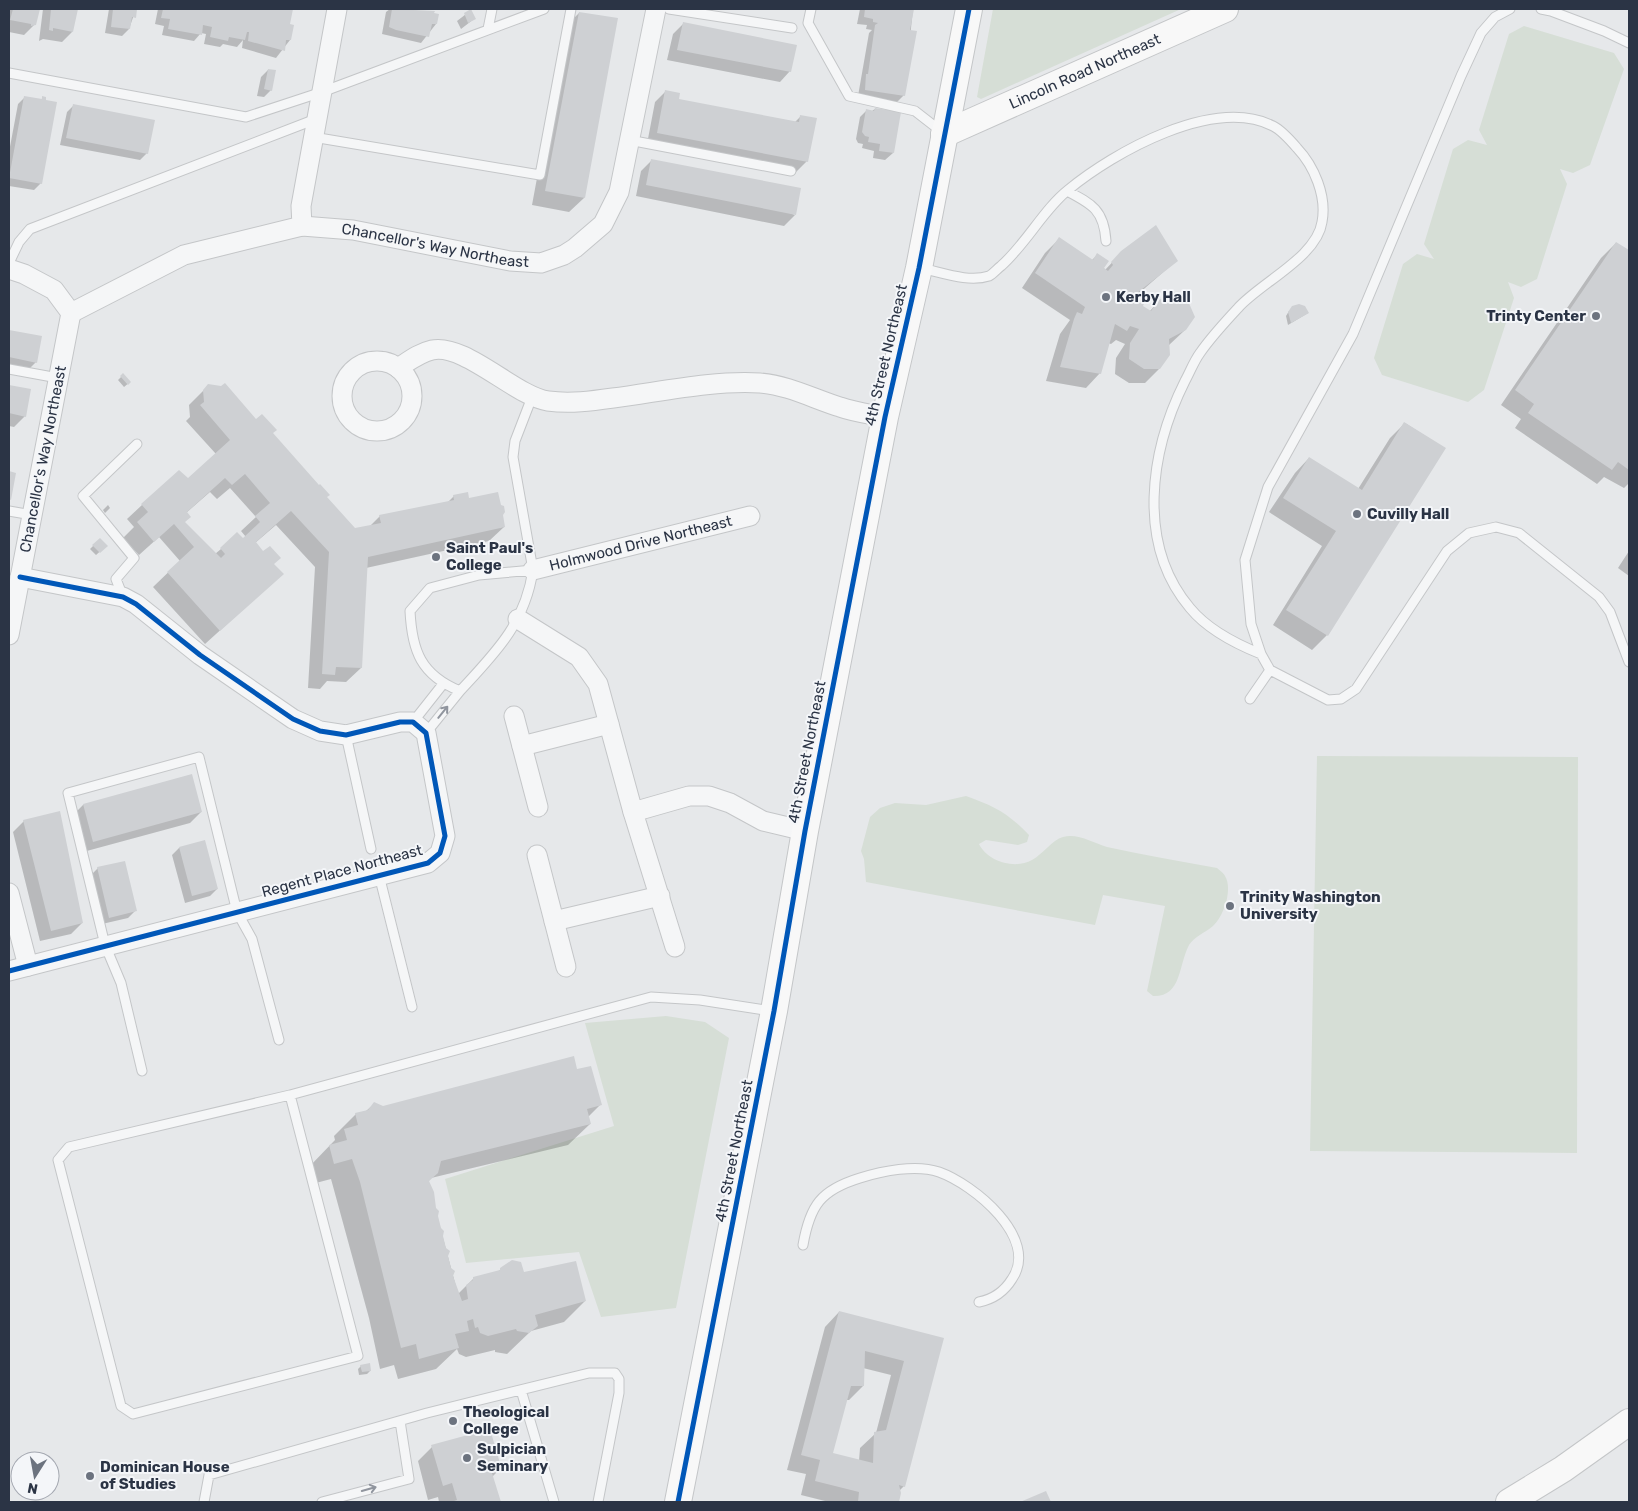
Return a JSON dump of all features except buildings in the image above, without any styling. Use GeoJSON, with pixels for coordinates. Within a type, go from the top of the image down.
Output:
{"type":"FeatureCollection","features":[{"type":"Feature","properties":{"kind":"street"},"geometry":{"type":"LineString","coordinates":[[302,226],[301,206],[337,9]]}},
{"type":"Feature","properties":{"kind":"street","name":"Chancellor's Way Northeast"},"geometry":{"type":"LineString","coordinates":[[9,635],[71,313],[184,255],[302,226],[353,230],[510,261],[541,263],[564,255],[590,237],[603,224],[619,192],[656,9]]}},
{"type":"Feature","properties":{"kind":"street","name":"4th Street Northeast"},"geometry":{"type":"LineString","coordinates":[[678,1502],[774,1011],[804,831],[885,417],[919,268],[969,9]]}},
{"type":"Feature","properties":{"kind":"street","name":"Lincoln Road Northeast"},"geometry":{"type":"LineString","coordinates":[[944,134],[1225,9]]}},
{"type":"Feature","properties":{"kind":"street"},"geometry":{"type":"LineString","coordinates":[[9,268],[54,290],[71,313]]}},
{"type":"Feature","properties":{"kind":"street"},"geometry":{"type":"LineString","coordinates":[[398,368],[417,356],[434,349],[455,353],[485,366],[532,397],[549,401],[581,402],[724,384],[761,383],[785,388],[842,408],[885,417]]}},
{"type":"Feature","properties":{"kind":"street","name":"Holmwood Drive Northeast"},"geometry":{"type":"LineString","coordinates":[[533,570],[750,516]]}},
{"type":"Feature","properties":{"kind":"street"},"geometry":{"type":"LineString","coordinates":[[20,577],[123,597],[136,604],[200,655],[293,719],[320,731],[346,735],[400,722],[420,727]]}},
{"type":"Feature","properties":{"kind":"street"},"geometry":{"type":"LineString","coordinates":[[518,619],[579,657],[598,684],[633,812],[675,947]]}},
{"type":"Feature","properties":{"kind":"street"},"geometry":{"type":"LineString","coordinates":[[514,716],[538,807]]}},
{"type":"Feature","properties":{"kind":"street"},"geometry":{"type":"LineString","coordinates":[[522,746],[609,724]]}},
{"type":"Feature","properties":{"kind":"street","name":"Regent Place Northeast"},"geometry":{"type":"LineString","coordinates":[[9,971],[428,863],[440,853],[445,836],[420,727]]}},
{"type":"Feature","properties":{"kind":"street"},"geometry":{"type":"LineString","coordinates":[[633,812],[689,796],[709,796],[730,802],[763,822],[804,831]]}},
{"type":"Feature","properties":{"kind":"street"},"geometry":{"type":"LineString","coordinates":[[537,855],[566,967]]}},
{"type":"Feature","properties":{"kind":"street"},"geometry":{"type":"LineString","coordinates":[[9,893],[28,966]]}},
{"type":"Feature","properties":{"kind":"street"},"geometry":{"type":"LineString","coordinates":[[554,921],[660,896]]}},
{"type":"Feature","properties":{"kind":"street"},"geometry":{"type":"LineString","coordinates":[[1509,1502],[1564,1469],[1629,1422]]}},
{"type":"Feature","properties":{"kind":"lane"},"geometry":{"type":"LineString","coordinates":[[488,29],[492,9]]}},
{"type":"Feature","properties":{"kind":"lane"},"geometry":{"type":"LineString","coordinates":[[9,73],[246,117],[322,92],[544,9]]}},
{"type":"Feature","properties":{"kind":"lane"},"geometry":{"type":"LineString","coordinates":[[9,263],[19,242],[30,229],[315,128],[540,175],[571,9]]}},
{"type":"Feature","properties":{"kind":"lane"},"geometry":{"type":"LineString","coordinates":[[669,9],[792,28]]}},
{"type":"Feature","properties":{"kind":"lane"},"geometry":{"type":"LineString","coordinates":[[811,9],[808,23],[849,96],[915,110],[944,134]]}},
{"type":"Feature","properties":{"kind":"lane"},"geometry":{"type":"LineString","coordinates":[[1510,9],[1495,16],[1481,33],[1461,76],[1353,334],[1268,487],[1245,560],[1251,624],[1261,654],[1270,670],[1328,700],[1341,699],[1356,689],[1447,551],[1469,533],[1496,527],[1519,533],[1599,598],[1610,612],[1629,662]]}},
{"type":"Feature","properties":{"kind":"lane"},"geometry":{"type":"LineString","coordinates":[[1541,9],[1551,10],[1604,31],[1629,44]]}},
{"type":"Feature","properties":{"kind":"lane"},"geometry":{"type":"LineString","coordinates":[[919,268],[968,278],[990,276],[1012,256],[1067,191],[1127,150],[1198,120],[1223,117],[1249,119],[1274,127],[1298,148],[1314,170],[1321,202],[1322,222],[1314,242],[1240,305],[1199,354],[1175,401],[1161,444],[1154,495],[1154,530],[1164,566],[1190,609],[1229,641],[1261,654]]}},
{"type":"Feature","properties":{"kind":"lane"},"geometry":{"type":"LineString","coordinates":[[629,140],[791,171]]}},
{"type":"Feature","properties":{"kind":"lane"},"geometry":{"type":"LineString","coordinates":[[1067,191],[1094,205],[1105,224],[1106,240]]}},
{"type":"Feature","properties":{"kind":"lane"},"geometry":{"type":"LineString","coordinates":[[9,370],[58,378]]}},
{"type":"Feature","properties":{"kind":"lane"},"geometry":{"type":"LineString","coordinates":[[420,727],[460,691],[499,649],[518,619],[530,595],[533,570],[513,457],[515,441],[532,397]]}},
{"type":"Feature","properties":{"kind":"lane"},"geometry":{"type":"LineString","coordinates":[[123,597],[116,579],[134,558],[83,496],[137,444]]}},
{"type":"Feature","properties":{"kind":"lane"},"geometry":{"type":"LineString","coordinates":[[9,511],[32,515]]}},
{"type":"Feature","properties":{"kind":"lane"},"geometry":{"type":"LineString","coordinates":[[460,691],[443,684],[421,662],[411,637],[410,611],[430,588],[479,575],[533,570]]}},
{"type":"Feature","properties":{"kind":"lane"},"geometry":{"type":"LineString","coordinates":[[1250,699],[1270,670]]}},
{"type":"Feature","properties":{"kind":"lane"},"geometry":{"type":"LineString","coordinates":[[420,727],[443,684]]}},
{"type":"Feature","properties":{"kind":"lane"},"geometry":{"type":"LineString","coordinates":[[346,735],[371,849]]}},
{"type":"Feature","properties":{"kind":"lane"},"geometry":{"type":"LineString","coordinates":[[142,1071],[121,983],[105,945],[68,793],[199,758],[237,912],[252,939],[279,1040]]}},
{"type":"Feature","properties":{"kind":"lane"},"geometry":{"type":"LineString","coordinates":[[379,875],[412,1007]]}},
{"type":"Feature","properties":{"kind":"lane"},"geometry":{"type":"LineString","coordinates":[[290,1095],[358,1356],[133,1414],[121,1406],[58,1160],[69,1147],[290,1095],[651,997],[700,1000],[774,1011]]}},
{"type":"Feature","properties":{"kind":"lane"},"geometry":{"type":"LineString","coordinates":[[803,1245],[814,1207],[829,1190],[842,1184],[882,1173],[907,1170],[938,1172],[978,1195],[1011,1230],[1016,1243],[1019,1255],[1014,1276],[998,1295],[979,1302]]}},
{"type":"Feature","properties":{"kind":"lane"},"geometry":{"type":"LineString","coordinates":[[204,1502],[209,1475],[400,1421],[589,1373],[615,1374],[619,1379],[619,1393],[598,1502]]}},
{"type":"Feature","properties":{"kind":"lane"},"geometry":{"type":"LineString","coordinates":[[521,1390],[554,1502]]}},
{"type":"Feature","properties":{"kind":"lane"},"geometry":{"type":"LineString","coordinates":[[322,1502],[409,1479],[400,1421]]}},
{"type":"Feature","properties":{"kind":"shaded area"},"geometry":{"type":"Polygon","coordinates":[[[993,9],[1181,9],[981,99],[977,97],[993,9]]]}},
{"type":"Feature","properties":{"kind":"shaded area"},"geometry":{"type":"Polygon","coordinates":[[[1524,26],[1614,53],[1624,69],[1590,165],[1573,173],[1560,169],[1567,184],[1537,279],[1521,287],[1508,282],[1514,298],[1484,390],[1468,402],[1382,375],[1374,358],[1403,264],[1417,254],[1434,259],[1424,244],[1453,149],[1468,140],[1487,145],[1479,130],[1509,34],[1524,26]]]}},
{"type":"Feature","properties":{"kind":"shaded area"},"geometry":{"type":"Polygon","coordinates":[[[1317,756],[1578,757],[1577,1153],[1310,1151],[1317,756]]]}},
{"type":"Feature","properties":{"kind":"shaded area"},"geometry":{"type":"Polygon","coordinates":[[[966,796],[1000,811],[1029,835],[1027,842],[1018,845],[986,840],[979,844],[988,855],[995,859],[1010,864],[1025,863],[1032,860],[1059,839],[1074,836],[1107,847],[1217,868],[1223,873],[1228,888],[1228,895],[1221,916],[1213,926],[1191,942],[1185,953],[1178,979],[1174,986],[1162,995],[1153,996],[1147,991],[1165,906],[1103,895],[1095,925],[866,882],[864,859],[861,851],[870,817],[880,808],[895,803],[926,805],[966,796]]]}},
{"type":"Feature","properties":{"kind":"shaded area"},"geometry":{"type":"Polygon","coordinates":[[[666,1016],[705,1022],[729,1038],[676,1308],[601,1317],[579,1252],[466,1263],[445,1179],[614,1126],[585,1023],[666,1016]]]}},
{"type":"Feature","properties":{"kind":"cycle path"},"geometry":{"type":"LineString","coordinates":[[678,1502],[774,1011],[805,831],[885,417],[919,268],[969,9]]}},
{"type":"Feature","properties":{"kind":"cycle path"},"geometry":{"type":"LineString","coordinates":[[9,971],[428,863],[440,853],[445,836],[426,733],[413,722],[400,722],[346,735],[320,731],[293,719],[200,655],[136,604],[123,597],[20,577]]}},
{"type":"Feature","properties":{"kind":"place","name":"Kerby Hall"},"geometry":{"type":"Point","coordinates":[1106,297]}},
{"type":"Feature","properties":{"kind":"place","name":"Trinty Center"},"geometry":{"type":"Point","coordinates":[1596,316]}},
{"type":"Feature","properties":{"kind":"place","name":"Cuvilly Hall"},"geometry":{"type":"Point","coordinates":[1357,514]}},
{"type":"Feature","properties":{"kind":"place","name":"Saint Paul's College"},"geometry":{"type":"Point","coordinates":[436,557]}},
{"type":"Feature","properties":{"kind":"place","name":"Trinity Washington University"},"geometry":{"type":"Point","coordinates":[1230,906]}},
{"type":"Feature","properties":{"kind":"place","name":"Theological College"},"geometry":{"type":"Point","coordinates":[453,1421]}},
{"type":"Feature","properties":{"kind":"place","name":"Sulpician Seminary"},"geometry":{"type":"Point","coordinates":[467,1458]}},
{"type":"Feature","properties":{"kind":"place","name":"Dominican House of Studies"},"geometry":{"type":"Point","coordinates":[90,1476]}}]}
